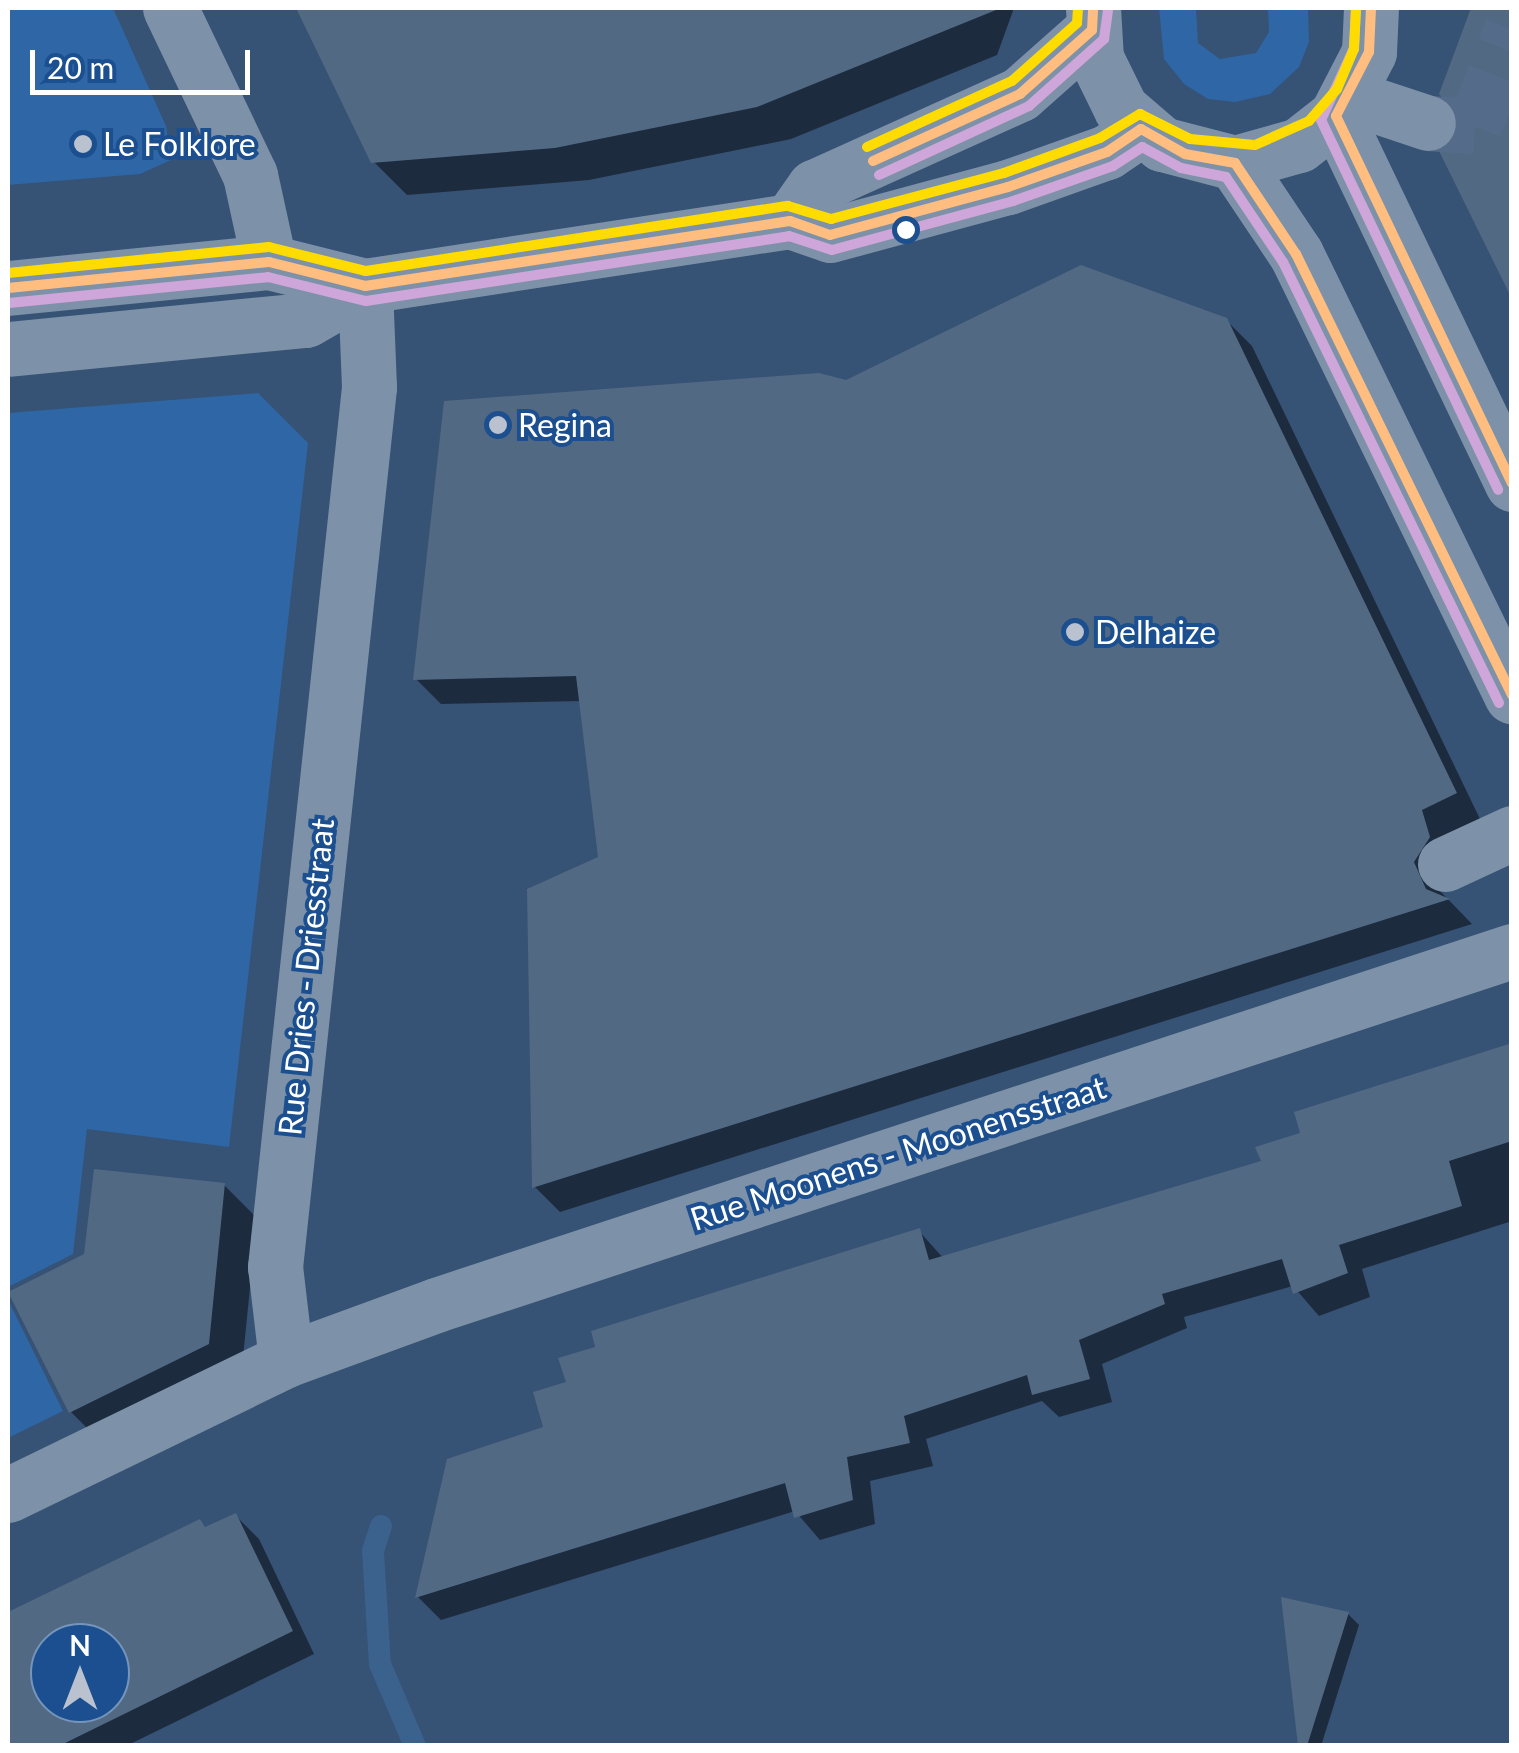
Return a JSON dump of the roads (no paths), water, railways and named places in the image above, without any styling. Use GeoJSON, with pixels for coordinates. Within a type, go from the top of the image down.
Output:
{"type":"FeatureCollection","features":[{"type":"Feature","properties":{"kind":"street"},"geometry":{"type":"LineString","coordinates":[[170,8],[250,175],[269,262]]}},
{"type":"Feature","properties":{"kind":"street"},"geometry":{"type":"LineString","coordinates":[[1092,19],[1106,85],[1141,130],[1185,154],[1235,163],[1299,146],[1343,107],[1369,52],[1371,8]]}},
{"type":"Feature","properties":{"kind":"street"},"geometry":{"type":"LineString","coordinates":[[790,220],[814,187],[1020,94],[1092,19]]}},
{"type":"Feature","properties":{"kind":"street"},"geometry":{"type":"LineString","coordinates":[[1343,107],[1428,123]]}},
{"type":"Feature","properties":{"kind":"street"},"geometry":{"type":"LineString","coordinates":[[1343,107],[1512,484]]}},
{"type":"Feature","properties":{"kind":"street"},"geometry":{"type":"LineString","coordinates":[[8,350],[306,320],[365,286],[790,220],[830,235],[1008,187],[1107,152],[1141,130]]}},
{"type":"Feature","properties":{"kind":"street"},"geometry":{"type":"LineString","coordinates":[[1235,163],[1296,254],[1512,696]]}},
{"type":"Feature","properties":{"kind":"street"},"geometry":{"type":"LineString","coordinates":[[8,288],[269,262],[365,286]]}},
{"type":"Feature","properties":{"kind":"street","name":"Rue Dries - Driesstraat"},"geometry":{"type":"LineString","coordinates":[[286,1360],[275,1266],[369,387],[365,286]]}},
{"type":"Feature","properties":{"kind":"street"},"geometry":{"type":"LineString","coordinates":[[1446,864],[1512,833]]}},
{"type":"Feature","properties":{"kind":"street","name":"Rue Moonens - Moonensstraat"},"geometry":{"type":"LineString","coordinates":[[286,1360],[436,1305],[1512,951]]}},
{"type":"Feature","properties":{"kind":"street"},"geometry":{"type":"LineString","coordinates":[[8,1495],[286,1360]]}},
{"type":"Feature","properties":{"kind":"waterway"},"geometry":{"type":"LineString","coordinates":[[381,1526],[373,1551],[380,1664],[415,1746]]}},
{"type":"Feature","properties":{"kind":"tunnel"},"geometry":{"type":"LineString","coordinates":[[1428,123],[1475,126],[1512,29]]}},
{"type":"Feature","properties":{"kind":"place","name":"Le Folklore"},"geometry":{"type":"Point","coordinates":[83,144]}},
{"type":"Feature","properties":{"kind":"place","name":"Regina"},"geometry":{"type":"Point","coordinates":[498,425]}},
{"type":"Feature","properties":{"kind":"place","name":"Delhaize"},"geometry":{"type":"Point","coordinates":[1075,632]}}]}
